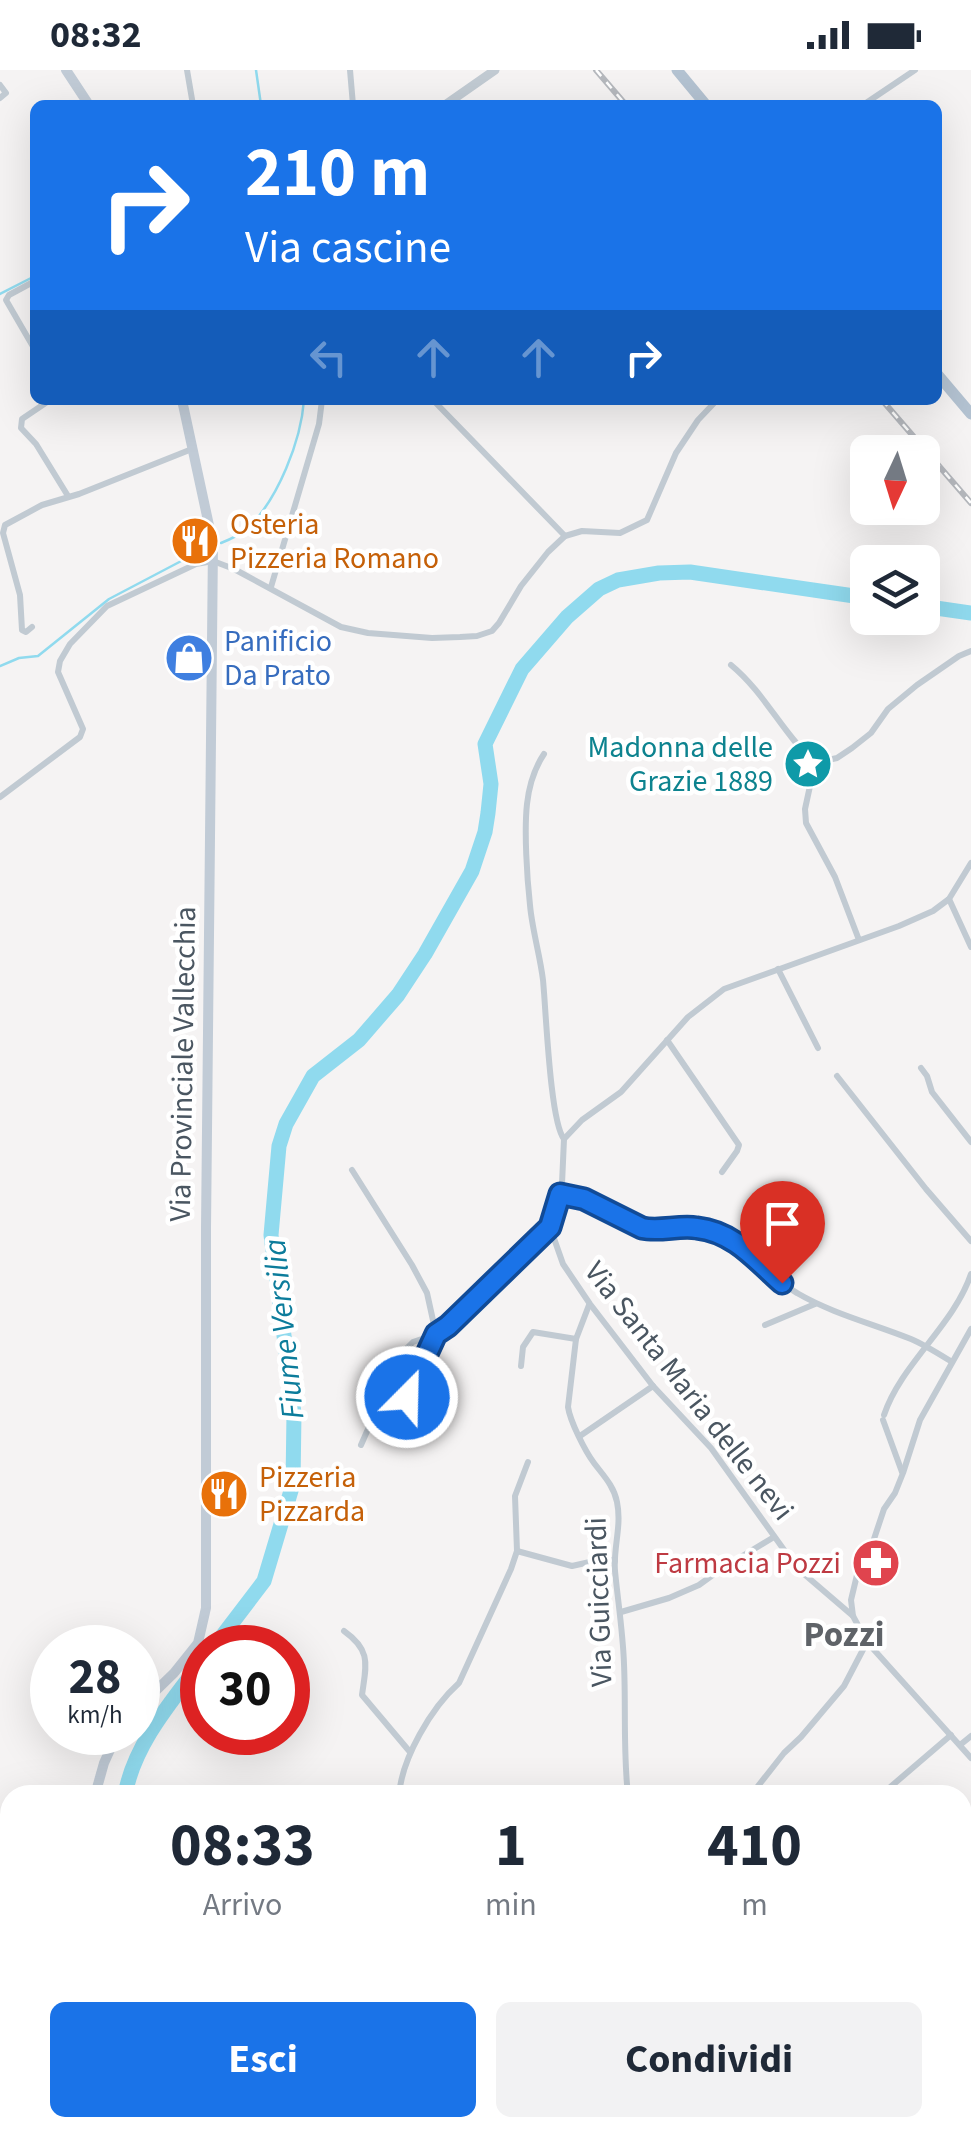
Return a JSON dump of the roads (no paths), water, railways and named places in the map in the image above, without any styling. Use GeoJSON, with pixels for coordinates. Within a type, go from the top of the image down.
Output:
{"type":"FeatureCollection","features":[{"type":"Feature","properties":{"kind":"main road"},"geometry":{"type":"LineString","coordinates":[[66,70],[86,100]]}},
{"type":"Feature","properties":{"kind":"main road"},"geometry":{"type":"LineString","coordinates":[[676,70],[702,100]]}},
{"type":"Feature","properties":{"kind":"main road"},"geometry":{"type":"LineString","coordinates":[[942,381],[971,414]]}},
{"type":"Feature","properties":{"kind":"main road","name":"Via Provinciale Vallecchia"},"geometry":{"type":"LineString","coordinates":[[160,1687],[198,1643],[206,1608],[206,1189],[214,544],[183,405]]}},
{"type":"Feature","properties":{"kind":"main road"},"geometry":{"type":"LineString","coordinates":[[98,1785],[108,1755]]}},
{"type":"Feature","properties":{"kind":"street"},"geometry":{"type":"LineString","coordinates":[[187,70],[192,100]]}},
{"type":"Feature","properties":{"kind":"street"},"geometry":{"type":"LineString","coordinates":[[350,70],[353,100]]}},
{"type":"Feature","properties":{"kind":"street"},"geometry":{"type":"LineString","coordinates":[[451,100],[495,70]]}},
{"type":"Feature","properties":{"kind":"street"},"geometry":{"type":"LineString","coordinates":[[869,100],[902,73],[915,70]]}},
{"type":"Feature","properties":{"kind":"street"},"geometry":{"type":"LineString","coordinates":[[0,85],[3,95]]}},
{"type":"Feature","properties":{"kind":"street"},"geometry":{"type":"LineString","coordinates":[[30,284],[6,300],[30,341]]}},
{"type":"Feature","properties":{"kind":"street"},"geometry":{"type":"LineString","coordinates":[[43,405],[22,419],[20,428],[36,444],[68,496]]}},
{"type":"Feature","properties":{"kind":"street"},"geometry":{"type":"LineString","coordinates":[[271,587],[321,405]]}},
{"type":"Feature","properties":{"kind":"street"},"geometry":{"type":"LineString","coordinates":[[438,405],[565,536]]}},
{"type":"Feature","properties":{"kind":"street"},"geometry":{"type":"LineString","coordinates":[[0,796],[80,737],[83,729],[58,672],[60,661],[70,644],[107,606],[196,564],[214,562],[354,630],[432,638],[477,636],[499,623],[521,586],[565,536],[582,532],[620,533],[647,520],[676,453],[712,405]]}},
{"type":"Feature","properties":{"kind":"street"},"geometry":{"type":"LineString","coordinates":[[32,627],[26,632],[22,630],[20,595],[5,525],[42,505],[193,449]]}},
{"type":"Feature","properties":{"kind":"street"},"geometry":{"type":"LineString","coordinates":[[816,763],[836,758],[852,748],[871,733],[888,709],[971,651]]}},
{"type":"Feature","properties":{"kind":"street"},"geometry":{"type":"LineString","coordinates":[[731,665],[746,678],[797,746],[816,763]]}},
{"type":"Feature","properties":{"kind":"street"},"geometry":{"type":"LineString","coordinates":[[544,754],[536,768],[527,805],[530,907],[542,980],[554,1110],[558,1132],[564,1139]]}},
{"type":"Feature","properties":{"kind":"street"},"geometry":{"type":"LineString","coordinates":[[816,763],[805,809],[806,823],[835,877],[859,940]]}},
{"type":"Feature","properties":{"kind":"street"},"geometry":{"type":"LineString","coordinates":[[361,1446],[401,1354],[413,1342],[448,1326],[550,1227],[560,1194],[564,1139],[582,1120],[621,1092],[688,1017],[724,988],[933,911],[950,900],[971,863]]}},
{"type":"Feature","properties":{"kind":"street"},"geometry":{"type":"LineString","coordinates":[[950,900],[971,947]]}},
{"type":"Feature","properties":{"kind":"street"},"geometry":{"type":"LineString","coordinates":[[778,969],[818,1048]]}},
{"type":"Feature","properties":{"kind":"street"},"geometry":{"type":"LineString","coordinates":[[666,1040],[739,1145],[722,1172]]}},
{"type":"Feature","properties":{"kind":"street"},"geometry":{"type":"LineString","coordinates":[[921,1068],[932,1092],[971,1142]]}},
{"type":"Feature","properties":{"kind":"street"},"geometry":{"type":"LineString","coordinates":[[837,1076],[971,1241]]}},
{"type":"Feature","properties":{"kind":"street"},"geometry":{"type":"LineString","coordinates":[[352,1170],[420,1279],[436,1334],[393,1430]]}},
{"type":"Feature","properties":{"kind":"street"},"geometry":{"type":"LineString","coordinates":[[560,1194],[584,1199],[642,1228],[698,1228],[722,1234],[792,1291],[816,1304],[915,1341],[952,1362]]}},
{"type":"Feature","properties":{"kind":"street","name":"Via Santa Maria delle nevi"},"geometry":{"type":"LineString","coordinates":[[550,1227],[563,1264],[652,1386],[711,1448],[797,1568],[854,1616]]}},
{"type":"Feature","properties":{"kind":"street"},"geometry":{"type":"LineString","coordinates":[[903,1473],[884,1418],[889,1402],[962,1295],[971,1274]]}},
{"type":"Feature","properties":{"kind":"street","name":"Via Guicciardi"},"geometry":{"type":"LineString","coordinates":[[590,1304],[576,1340],[568,1408],[582,1445],[607,1478],[618,1504],[615,1561],[627,1785]]}},
{"type":"Feature","properties":{"kind":"street"},"geometry":{"type":"LineString","coordinates":[[765,1325],[816,1304]]}},
{"type":"Feature","properties":{"kind":"street"},"geometry":{"type":"LineString","coordinates":[[971,1329],[920,1420],[903,1473],[884,1509],[850,1600],[867,1642],[971,1758]]}},
{"type":"Feature","properties":{"kind":"street"},"geometry":{"type":"LineString","coordinates":[[521,1366],[523,1347],[533,1332],[576,1340]]}},
{"type":"Feature","properties":{"kind":"street"},"geometry":{"type":"LineString","coordinates":[[580,1436],[652,1386]]}},
{"type":"Feature","properties":{"kind":"street"},"geometry":{"type":"LineString","coordinates":[[402,1785],[410,1752],[445,1696],[459,1683],[517,1552],[515,1496],[528,1462]]}},
{"type":"Feature","properties":{"kind":"street"},"geometry":{"type":"LineString","coordinates":[[620,1612],[699,1585],[774,1536]]}},
{"type":"Feature","properties":{"kind":"street"},"geometry":{"type":"LineString","coordinates":[[517,1552],[572,1566],[603,1559],[615,1561]]}},
{"type":"Feature","properties":{"kind":"street"},"geometry":{"type":"LineString","coordinates":[[344,1631],[358,1641],[365,1654],[362,1696],[410,1752]]}},
{"type":"Feature","properties":{"kind":"street"},"geometry":{"type":"LineString","coordinates":[[758,1785],[844,1686],[867,1642]]}},
{"type":"Feature","properties":{"kind":"street"},"geometry":{"type":"LineString","coordinates":[[893,1785],[952,1735]]}},
{"type":"Feature","properties":{"kind":"street"},"geometry":{"type":"LineString","coordinates":[[960,1744],[971,1736]]}},
{"type":"Feature","properties":{"kind":"waterway"},"geometry":{"type":"LineString","coordinates":[[256,70],[260,100]]}},
{"type":"Feature","properties":{"kind":"waterway"},"geometry":{"type":"LineString","coordinates":[[0,294],[30,279]]}},
{"type":"Feature","properties":{"kind":"waterway"},"geometry":{"type":"LineString","coordinates":[[221,543],[248,528],[269,502],[293,451],[303,405]]}},
{"type":"Feature","properties":{"kind":"waterway"},"geometry":{"type":"LineString","coordinates":[[0,666],[38,656],[109,599],[206,548]]}},
{"type":"Feature","properties":{"kind":"waterway","name":"Fiume Versilia"},"geometry":{"type":"LineString","coordinates":[[231,1625],[264,1581],[293,1484],[294,1413],[271,1235],[279,1146],[286,1124],[313,1076],[359,1040],[398,995],[472,871],[485,832],[491,784],[485,744],[522,669],[567,617],[599,589],[618,580],[690,572],[850,595]]}},
{"type":"Feature","properties":{"kind":"waterway","name":"Fiume Versilia"},"geometry":{"type":"LineString","coordinates":[[940,609],[971,613]]}},
{"type":"Feature","properties":{"kind":"waterway","name":"Fiume Versilia"},"geometry":{"type":"LineString","coordinates":[[128,1785],[145,1741],[180,1691]]}},
{"type":"Feature","properties":{"kind":"railway"},"geometry":{"type":"LineString","coordinates":[[596,70],[622,100]]}},
{"type":"Feature","properties":{"kind":"railway"},"geometry":{"type":"LineString","coordinates":[[886,405],[971,503]]}},
{"type":"Feature","properties":{"kind":"place","name":"Osteria Pizzeria Romano"},"geometry":{"type":"Point","coordinates":[195,541]}},
{"type":"Feature","properties":{"kind":"place","name":"Panificio Da Prato"},"geometry":{"type":"Point","coordinates":[189,658]}},
{"type":"Feature","properties":{"kind":"place","name":"Madonna delle Grazie 1889"},"geometry":{"type":"Point","coordinates":[808,764]}},
{"type":"Feature","properties":{"kind":"place","name":"Pizzeria Pizzarda"},"geometry":{"type":"Point","coordinates":[224,1494]}},
{"type":"Feature","properties":{"kind":"place","name":"Farmacia Pozzi"},"geometry":{"type":"Point","coordinates":[876,1563]}},
{"type":"Feature","properties":{"kind":"district","name":"Pozzi"},"geometry":{"type":"Point","coordinates":[844,1635]}}]}
